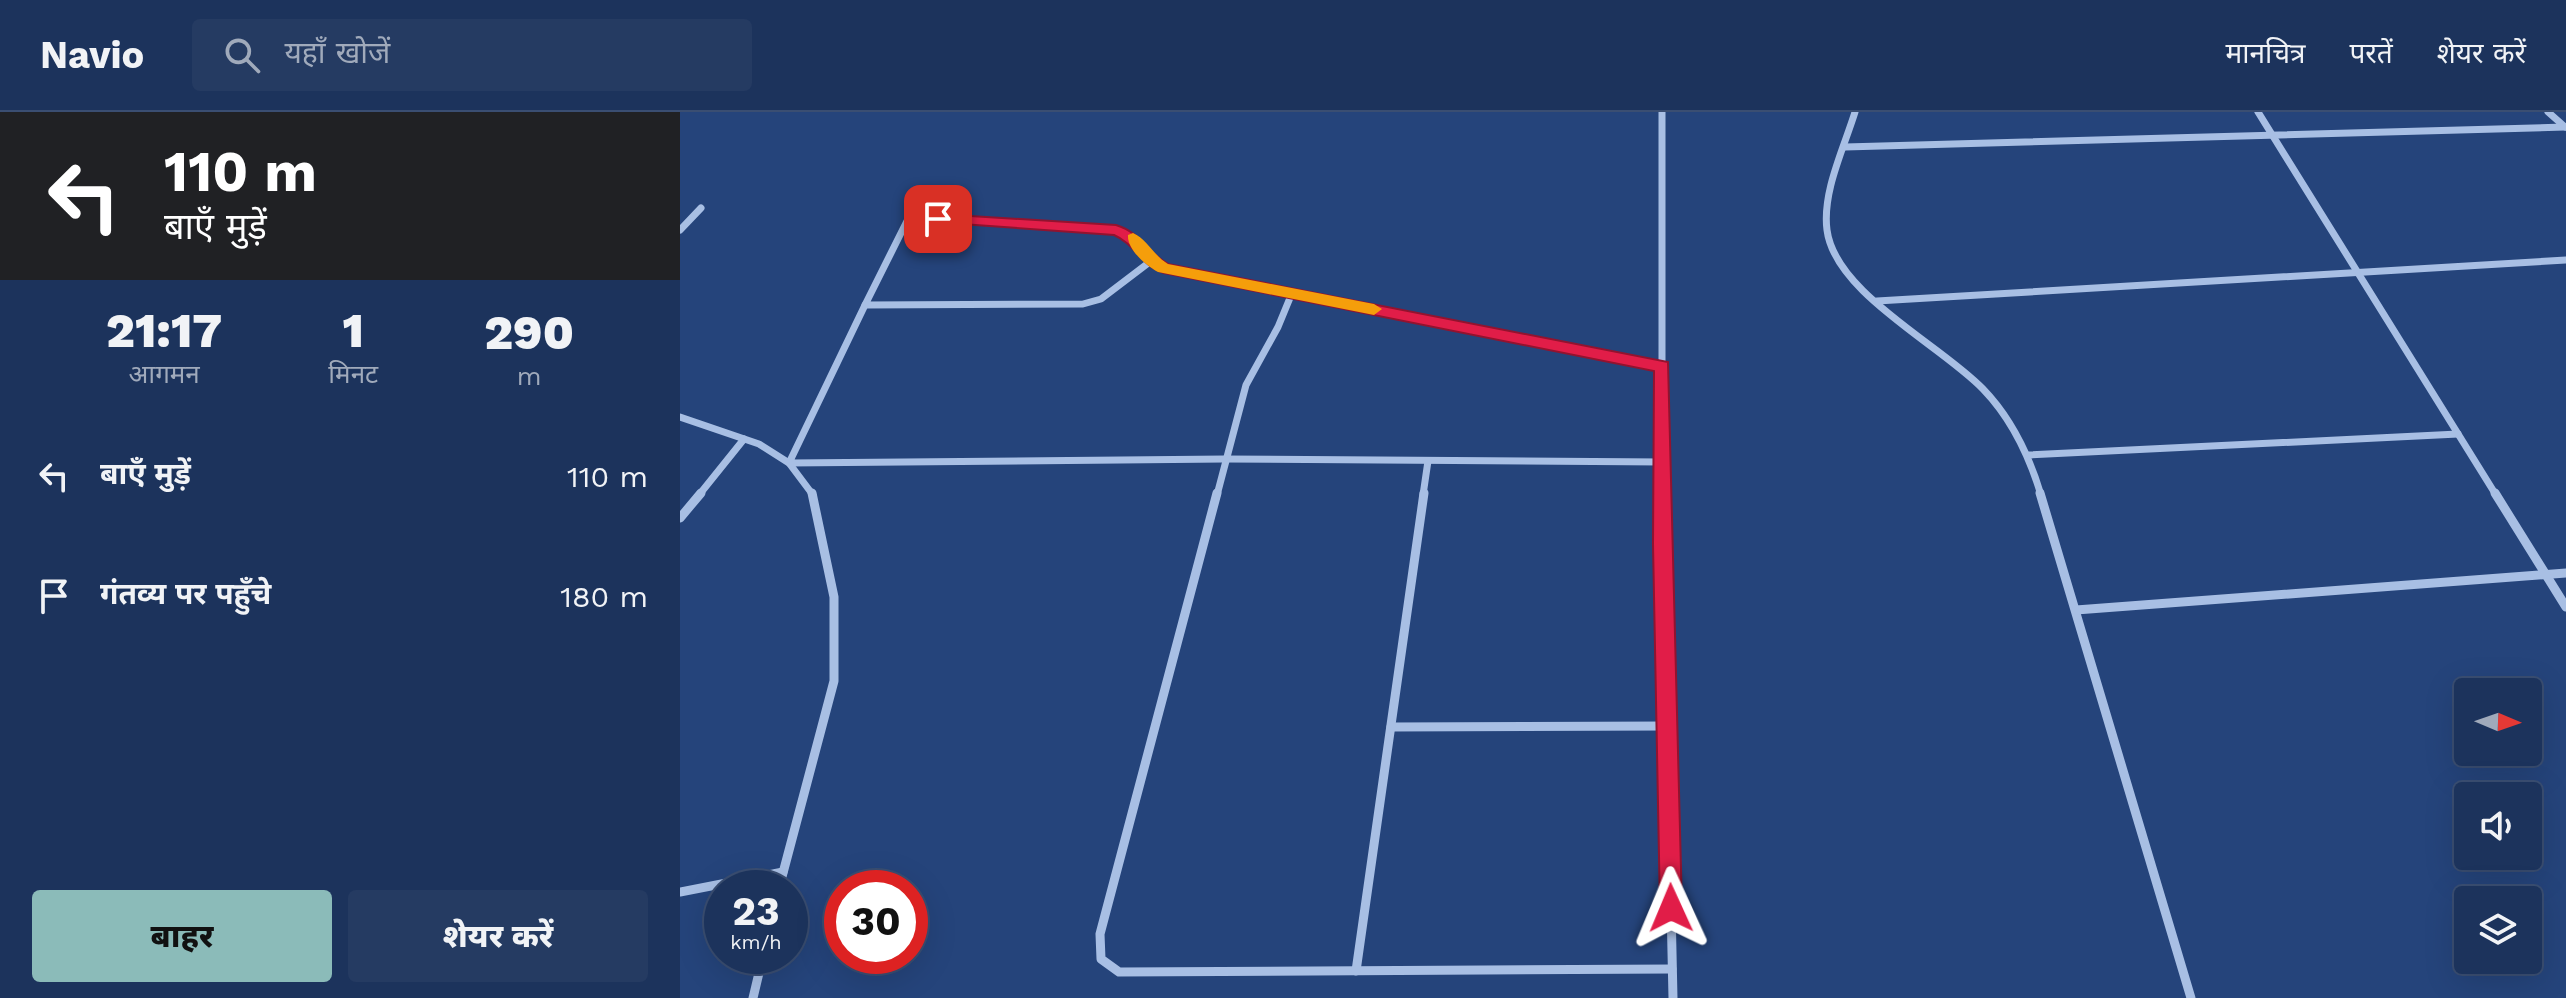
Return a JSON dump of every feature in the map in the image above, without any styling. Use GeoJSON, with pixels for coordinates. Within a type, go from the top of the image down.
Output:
{"type":"FeatureCollection","features":[{"type":"Feature","properties":{"kind":"street"},"geometry":{"type":"LineString","coordinates":[[1662,112],[1662,462],[1673,998]]}},
{"type":"Feature","properties":{"kind":"street"},"geometry":{"type":"LineString","coordinates":[[1855,112],[1829,204],[1827,229],[1831,253],[1845,272],[1877,301],[1975,381],[1999,407],[2029,455],[2191,998]]}},
{"type":"Feature","properties":{"kind":"street"},"geometry":{"type":"LineString","coordinates":[[2258,112],[2566,607]]}},
{"type":"Feature","properties":{"kind":"street"},"geometry":{"type":"LineString","coordinates":[[2548,112],[2566,127]]}},
{"type":"Feature","properties":{"kind":"street"},"geometry":{"type":"LineString","coordinates":[[1845,147],[2566,127]]}},
{"type":"Feature","properties":{"kind":"street"},"geometry":{"type":"LineString","coordinates":[[680,230],[701,208]]}},
{"type":"Feature","properties":{"kind":"street"},"geometry":{"type":"LineString","coordinates":[[789,463],[909,217],[1116,230],[1131,236],[1151,261],[1164,268],[1662,366]]}},
{"type":"Feature","properties":{"kind":"street"},"geometry":{"type":"LineString","coordinates":[[1877,301],[2566,260]]}},
{"type":"Feature","properties":{"kind":"street"},"geometry":{"type":"LineString","coordinates":[[865,305],[1083,304],[1101,299],[1151,261]]}},
{"type":"Feature","properties":{"kind":"street"},"geometry":{"type":"LineString","coordinates":[[1292,293],[1278,327],[1246,385],[1100,934],[1101,959],[1119,972],[1672,969]]}},
{"type":"Feature","properties":{"kind":"street"},"geometry":{"type":"LineString","coordinates":[[680,417],[744,439],[789,463],[813,494],[834,597],[834,681],[784,870]]}},
{"type":"Feature","properties":{"kind":"street"},"geometry":{"type":"LineString","coordinates":[[2029,455],[2458,434]]}},
{"type":"Feature","properties":{"kind":"street"},"geometry":{"type":"LineString","coordinates":[[680,518],[744,439]]}},
{"type":"Feature","properties":{"kind":"street"},"geometry":{"type":"LineString","coordinates":[[789,463],[1225,459],[1662,462]]}},
{"type":"Feature","properties":{"kind":"street"},"geometry":{"type":"LineString","coordinates":[[1356,971],[1428,461]]}},
{"type":"Feature","properties":{"kind":"street"},"geometry":{"type":"LineString","coordinates":[[2076,610],[2566,573]]}},
{"type":"Feature","properties":{"kind":"street"},"geometry":{"type":"LineString","coordinates":[[1391,727],[1667,726]]}},
{"type":"Feature","properties":{"kind":"street"},"geometry":{"type":"LineString","coordinates":[[680,892],[704,887]]}},
{"type":"Feature","properties":{"kind":"street"},"geometry":{"type":"LineString","coordinates":[[753,998],[759,974]]}},
{"type":"Feature","properties":{"kind":"slow traffic"},"geometry":{"type":"LineString","coordinates":[[1133,238],[1151,261],[1164,268],[1374,309]]}},
{"type":"Feature","properties":{"kind":"route"},"geometry":{"type":"LineString","coordinates":[[938,219],[1116,230],[1131,236],[1151,261],[1164,268],[1662,366],[1662,544],[1671,908]]}}]}
